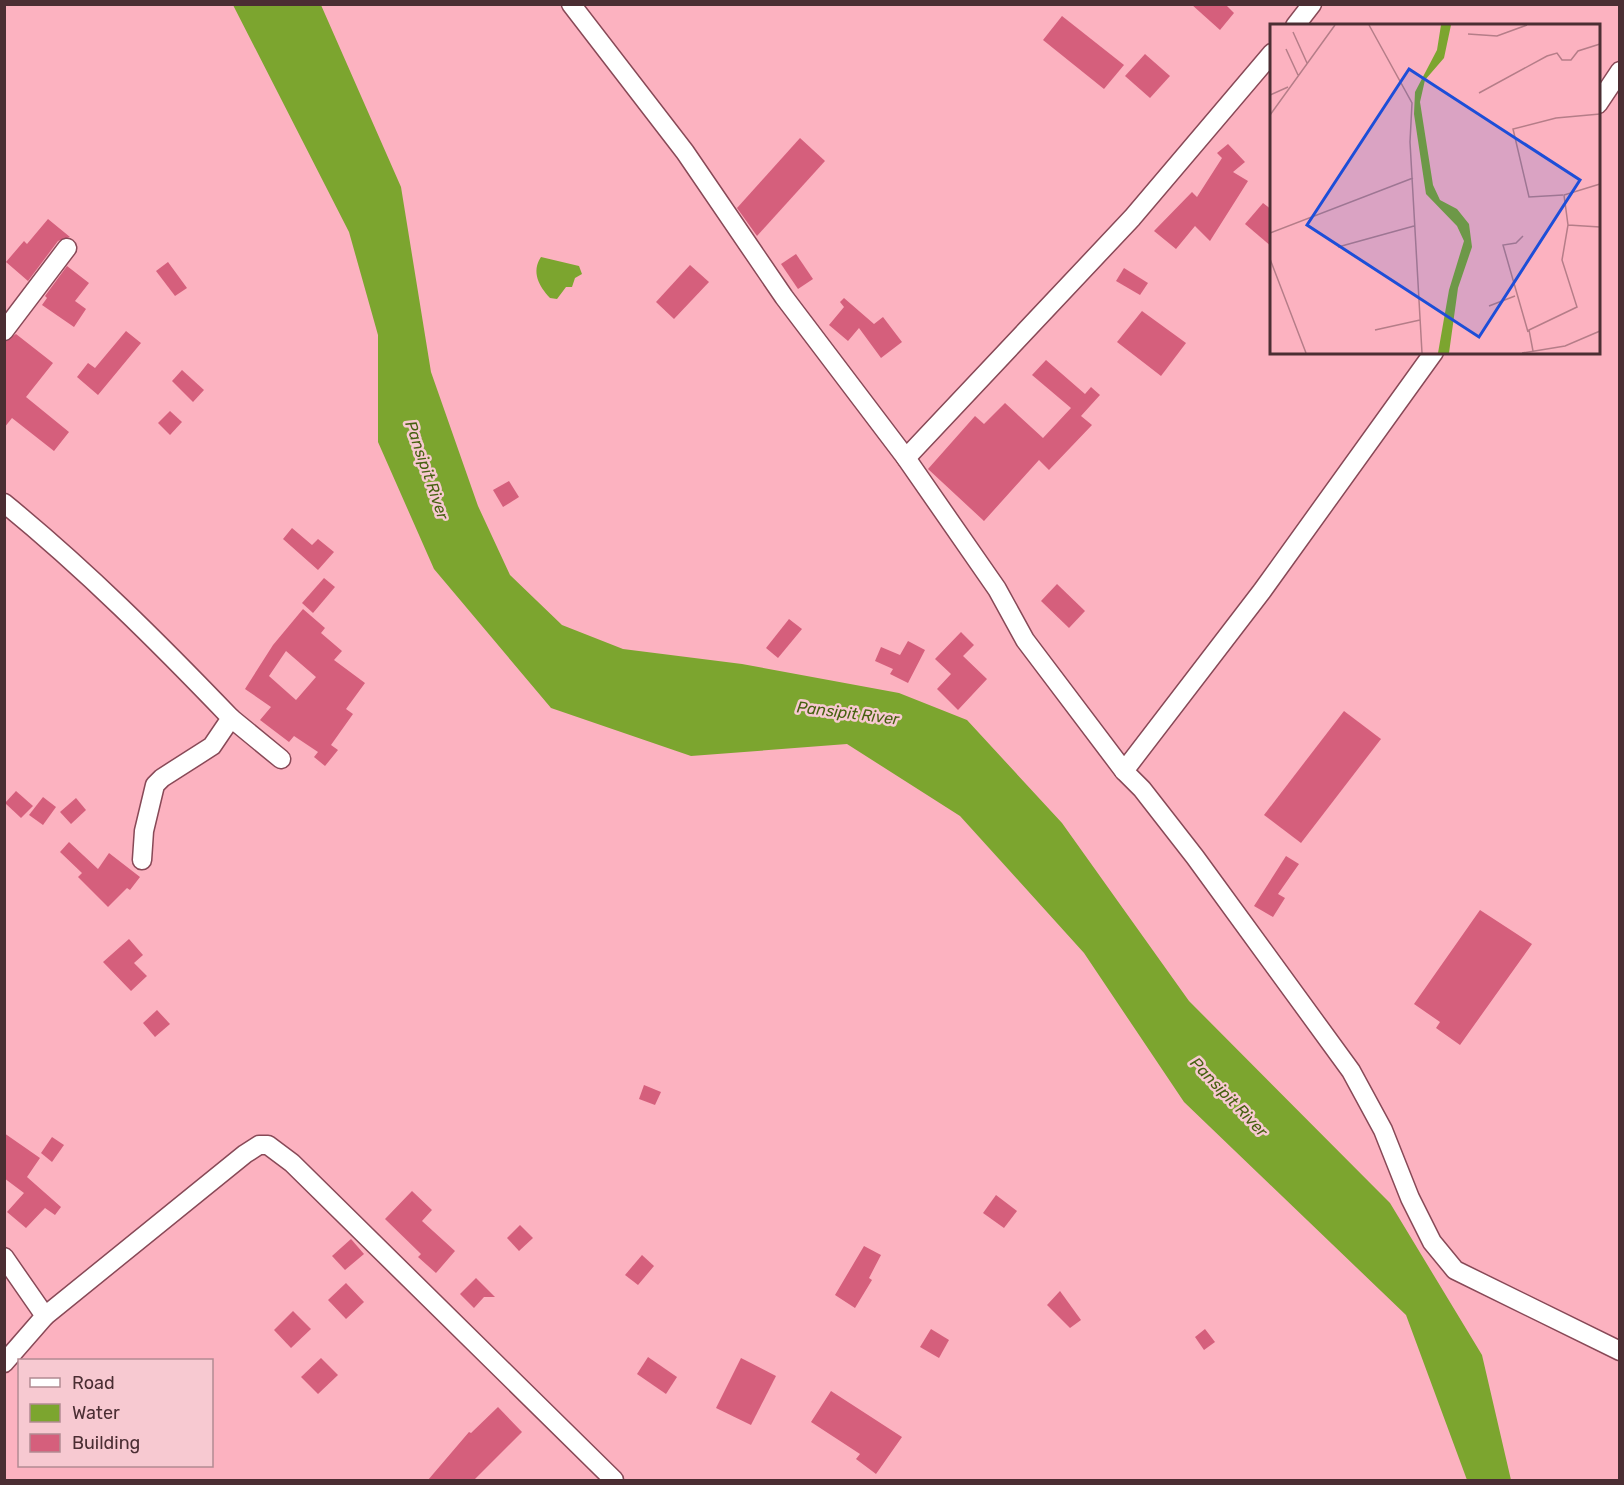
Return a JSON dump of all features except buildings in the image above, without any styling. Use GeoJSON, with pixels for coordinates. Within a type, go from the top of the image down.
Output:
{"type":"FeatureCollection","features":[{"type":"Feature","properties":{"kind":"street"},"geometry":{"type":"LineString","coordinates":[[571,4],[672,135],[784,297],[906,458],[996,589],[1025,640],[1124,771],[1142,789],[1195,857],[1351,1071],[1383,1130],[1410,1198],[1432,1242],[1455,1270],[1620,1351]]}},
{"type":"Feature","properties":{"kind":"street"},"geometry":{"type":"LineString","coordinates":[[1297,24],[1312,4]]}},
{"type":"Feature","properties":{"kind":"street"},"geometry":{"type":"LineString","coordinates":[[906,458],[1132,218],[1270,55]]}},
{"type":"Feature","properties":{"kind":"street"},"geometry":{"type":"LineString","coordinates":[[1600,102],[1620,71]]}},
{"type":"Feature","properties":{"kind":"street"},"geometry":{"type":"LineString","coordinates":[[4,331],[67,248]]}},
{"type":"Feature","properties":{"kind":"street"},"geometry":{"type":"LineString","coordinates":[[1124,771],[1262,591],[1433,354]]}},
{"type":"Feature","properties":{"kind":"street"},"geometry":{"type":"LineString","coordinates":[[4,502],[45,536],[168,652],[231,718],[281,759]]}},
{"type":"Feature","properties":{"kind":"street"},"geometry":{"type":"LineString","coordinates":[[142,860],[144,831],[155,785],[212,746],[231,718]]}},
{"type":"Feature","properties":{"kind":"street"},"geometry":{"type":"LineString","coordinates":[[4,1363],[45,1316],[245,1154],[260,1145],[268,1145],[292,1163],[350,1219],[614,1480]]}},
{"type":"Feature","properties":{"kind":"street"},"geometry":{"type":"LineString","coordinates":[[4,1257],[45,1316]]}},
{"type":"Feature","properties":{"kind":"water","name":"Pansipit River"},"geometry":{"type":"Polygon","coordinates":[[[233,5],[321,5],[401,187],[431,372],[478,506],[510,575],[562,625],[623,649],[742,664],[899,693],[967,720],[1062,823],[1189,1001],[1390,1203],[1482,1355],[1511,1480],[1467,1480],[1406,1315],[1184,1102],[1084,953],[960,816],[847,744],[691,756],[551,708],[434,569],[378,442],[378,335],[349,232],[233,5]]]}},
{"type":"Feature","properties":{"kind":"water"},"geometry":{"type":"Polygon","coordinates":[[[541,257],[579,266],[582,274],[575,278],[572,287],[566,287],[557,299],[550,298],[538,279],[537,268],[541,257]]]}}]}
